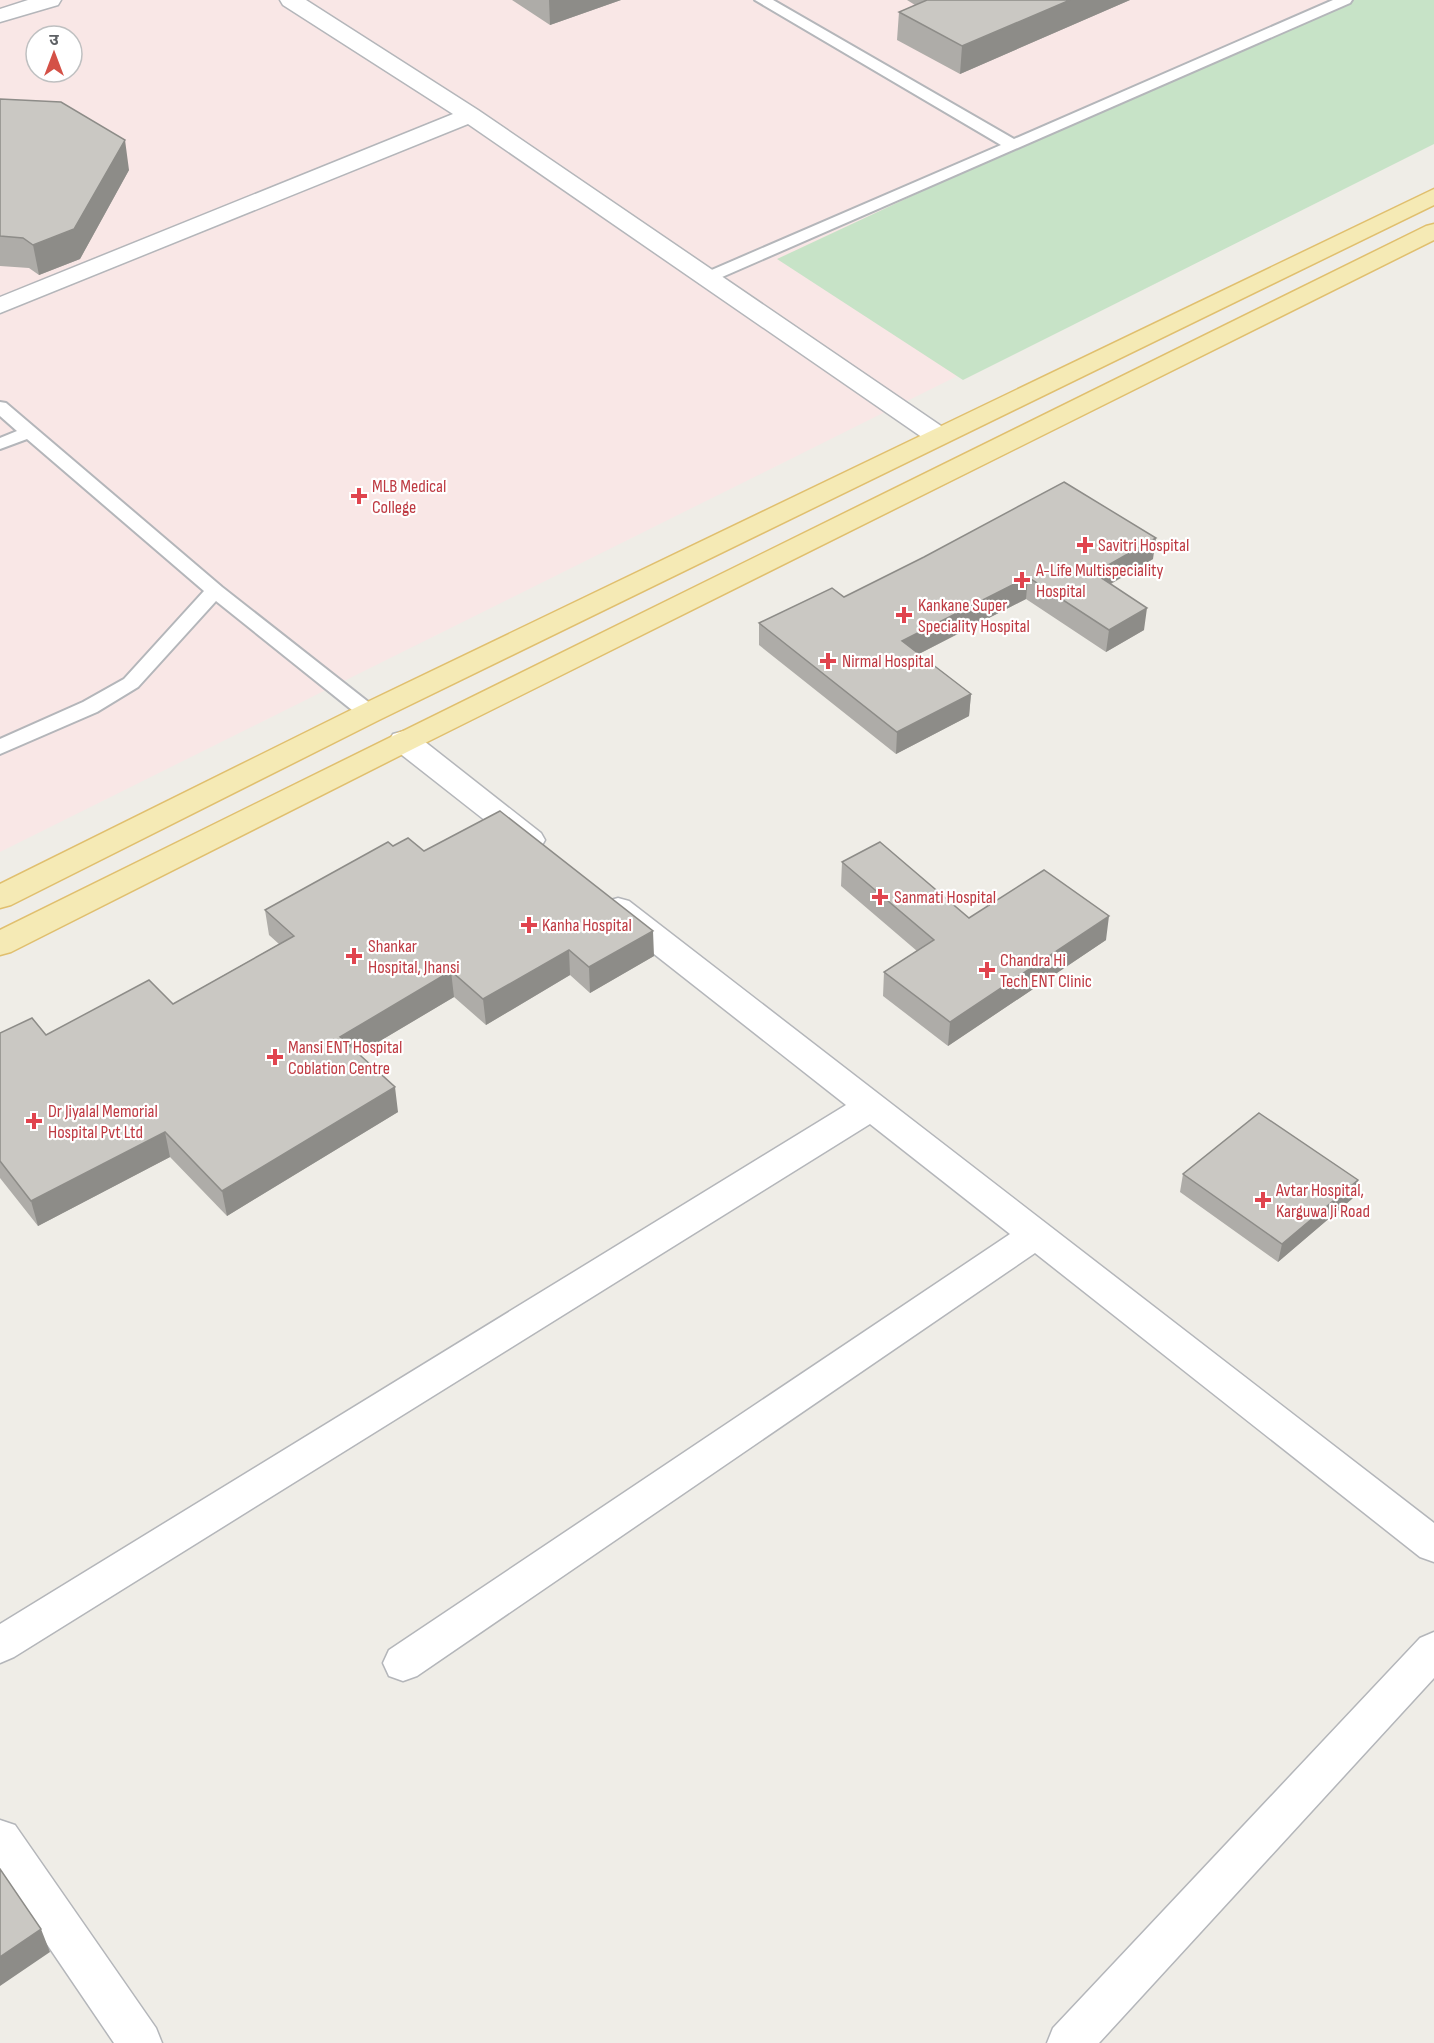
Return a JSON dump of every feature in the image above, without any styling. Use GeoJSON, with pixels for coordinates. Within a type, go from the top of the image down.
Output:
{"type":"FeatureCollection","features":[{"type":"Feature","properties":{"kind":"main road"},"geometry":{"type":"LineString","coordinates":[[0,897],[369,713],[1434,196]]}},
{"type":"Feature","properties":{"kind":"main road"},"geometry":{"type":"LineString","coordinates":[[0,944],[404,741],[1434,231]]}},
{"type":"Feature","properties":{"kind":"street"},"geometry":{"type":"LineString","coordinates":[[0,16],[50,0]]}},
{"type":"Feature","properties":{"kind":"street"},"geometry":{"type":"LineString","coordinates":[[291,0],[470,115],[938,436]]}},
{"type":"Feature","properties":{"kind":"street"},"geometry":{"type":"LineString","coordinates":[[0,306],[470,115]]}},
{"type":"Feature","properties":{"kind":"street"},"geometry":{"type":"LineString","coordinates":[[404,741],[553,858]]}},
{"type":"Feature","properties":{"kind":"street"},"geometry":{"type":"LineString","coordinates":[[591,887],[1434,1545]]}},
{"type":"Feature","properties":{"kind":"street"},"geometry":{"type":"LineString","coordinates":[[0,1645],[870,1107]]}},
{"type":"Feature","properties":{"kind":"street"},"geometry":{"type":"LineString","coordinates":[[402,1663],[1035,1235]]}},
{"type":"Feature","properties":{"kind":"street"},"geometry":{"type":"LineString","coordinates":[[1069,2043],[1434,1650]]}},
{"type":"Feature","properties":{"kind":"street"},"geometry":{"type":"LineString","coordinates":[[0,1839],[140,2043]]}},
{"type":"Feature","properties":{"kind":"lane"},"geometry":{"type":"LineString","coordinates":[[762,0],[1013,145]]}},
{"type":"Feature","properties":{"kind":"lane"},"geometry":{"type":"LineString","coordinates":[[706,279],[1346,0]]}},
{"type":"Feature","properties":{"kind":"lane"},"geometry":{"type":"LineString","coordinates":[[0,407],[215,591],[369,713]]}},
{"type":"Feature","properties":{"kind":"lane"},"geometry":{"type":"LineString","coordinates":[[0,444],[29,432]]}},
{"type":"Feature","properties":{"kind":"lane"},"geometry":{"type":"LineString","coordinates":[[0,747],[90,707],[131,683],[215,591]]}},
{"type":"Feature","properties":{"kind":"shaded area","name":"MLB Medical College"},"geometry":{"type":"Polygon","coordinates":[[[0,0],[1434,0],[1434,139],[0,852],[0,0]]]}},
{"type":"Feature","properties":{"kind":"green space"},"geometry":{"type":"Polygon","coordinates":[[[1331,0],[1434,0],[1434,144],[963,380],[777,259],[1331,0]]]}},
{"type":"Feature","properties":{"kind":"building"},"geometry":{"type":"Polygon","coordinates":[[[927,0],[1070,0],[962,46],[899,12],[927,0]]]}},
{"type":"Feature","properties":{"kind":"building"},"geometry":{"type":"Polygon","coordinates":[[[0,99],[61,102],[125,140],[74,229],[33,245],[23,238],[0,236],[0,99]]]}},
{"type":"Feature","properties":{"kind":"building"},"geometry":{"type":"Polygon","coordinates":[[[1064,482],[1156,538],[1094,573],[1147,608],[1109,630],[1028,577],[902,641],[971,694],[897,732],[759,623],[832,588],[844,597],[1064,482]]]}},
{"type":"Feature","properties":{"kind":"building"},"geometry":{"type":"Polygon","coordinates":[[[500,811],[653,931],[589,967],[569,950],[483,999],[451,971],[340,1037],[395,1087],[222,1191],[165,1132],[31,1201],[0,1161],[0,1033],[32,1018],[46,1035],[149,980],[173,1004],[294,936],[265,910],[388,842],[393,846],[408,838],[424,851],[500,811]]]}},
{"type":"Feature","properties":{"kind":"building"},"geometry":{"type":"Polygon","coordinates":[[[880,842],[969,918],[1044,870],[1109,916],[950,1022],[884,972],[934,940],[842,862],[880,842]]]}},
{"type":"Feature","properties":{"kind":"building"},"geometry":{"type":"Polygon","coordinates":[[[1259,1113],[1358,1180],[1282,1244],[1183,1174],[1259,1113]]]}},
{"type":"Feature","properties":{"kind":"building"},"geometry":{"type":"Polygon","coordinates":[[[0,1869],[41,1929],[0,1957],[0,1869]]]}},
{"type":"Feature","properties":{"kind":"place","name":"MLB Medical College"},"geometry":{"type":"Point","coordinates":[359,496]}},
{"type":"Feature","properties":{"kind":"place","name":"Savitri Hospital"},"geometry":{"type":"Point","coordinates":[1085,545]}},
{"type":"Feature","properties":{"kind":"place","name":"A-Life Multispeciality Hospital"},"geometry":{"type":"Point","coordinates":[1022,580]}},
{"type":"Feature","properties":{"kind":"place","name":"Kankane Super Speciality Hospital"},"geometry":{"type":"Point","coordinates":[904,615]}},
{"type":"Feature","properties":{"kind":"place","name":"Nirmal Hospital"},"geometry":{"type":"Point","coordinates":[828,661]}},
{"type":"Feature","properties":{"kind":"place","name":"Sanmati Hospital"},"geometry":{"type":"Point","coordinates":[880,897]}},
{"type":"Feature","properties":{"kind":"place","name":"Kanha Hospital"},"geometry":{"type":"Point","coordinates":[529,925]}},
{"type":"Feature","properties":{"kind":"place","name":"Shankar Hospital, Jhansi"},"geometry":{"type":"Point","coordinates":[354,956]}},
{"type":"Feature","properties":{"kind":"place","name":"Chandra Hi Tech ENT Clinic"},"geometry":{"type":"Point","coordinates":[987,970]}},
{"type":"Feature","properties":{"kind":"place","name":"Mansi ENT Hospital Coblation Centre"},"geometry":{"type":"Point","coordinates":[275,1057]}},
{"type":"Feature","properties":{"kind":"place","name":"Dr Jiyalal Memorial Hospital Pvt Ltd"},"geometry":{"type":"Point","coordinates":[34,1121]}},
{"type":"Feature","properties":{"kind":"place","name":"Avtar Hospital, Karguwa Ji Road"},"geometry":{"type":"Point","coordinates":[1263,1200]}}]}
